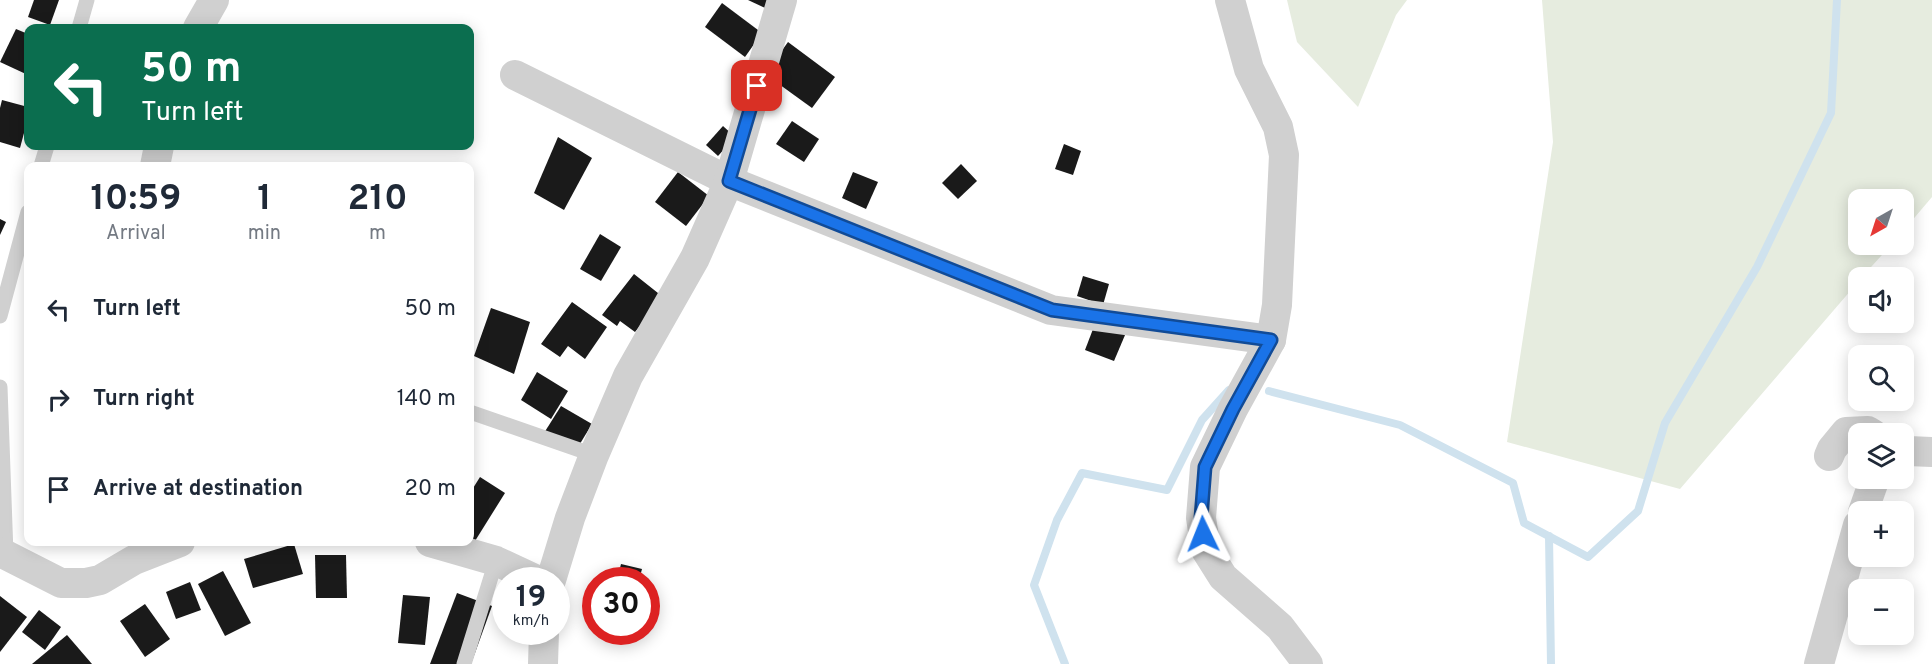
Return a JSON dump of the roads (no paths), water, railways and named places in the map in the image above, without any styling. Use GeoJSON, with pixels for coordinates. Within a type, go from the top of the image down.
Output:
{"type":"FeatureCollection","features":[{"type":"Feature","properties":{"kind":"street"},"geometry":{"type":"LineString","coordinates":[[200,24],[214,0]]}},
{"type":"Feature","properties":{"kind":"street"},"geometry":{"type":"LineString","coordinates":[[555,567],[570,518],[594,455],[628,376],[695,258],[729,181],[782,0]]}},
{"type":"Feature","properties":{"kind":"street"},"geometry":{"type":"LineString","coordinates":[[1230,0],[1249,69],[1278,127],[1284,155],[1277,305],[1271,340],[1233,409],[1205,467],[1201,518],[1206,550],[1223,577],[1280,627],[1308,664]]}},
{"type":"Feature","properties":{"kind":"street"},"geometry":{"type":"LineString","coordinates":[[515,75],[729,181],[1052,310],[1271,340]]}},
{"type":"Feature","properties":{"kind":"street"},"geometry":{"type":"LineString","coordinates":[[1829,456],[1832,449],[1848,432]]}},
{"type":"Feature","properties":{"kind":"street"},"geometry":{"type":"LineString","coordinates":[[3,553],[61,583],[86,583],[100,580],[131,551],[158,546]]}},
{"type":"Feature","properties":{"kind":"street"},"geometry":{"type":"LineString","coordinates":[[444,546],[509,567]]}},
{"type":"Feature","properties":{"kind":"street"},"geometry":{"type":"LineString","coordinates":[[1819,664],[1848,561]]}},
{"type":"Feature","properties":{"kind":"street"},"geometry":{"type":"LineString","coordinates":[[543,664],[544,645]]}},
{"type":"Feature","properties":{"kind":"lane"},"geometry":{"type":"LineString","coordinates":[[80,24],[87,0]]}},
{"type":"Feature","properties":{"kind":"lane"},"geometry":{"type":"LineString","coordinates":[[0,316],[24,227]]}},
{"type":"Feature","properties":{"kind":"lane"},"geometry":{"type":"LineString","coordinates":[[0,387],[3,553]]}},
{"type":"Feature","properties":{"kind":"lane"},"geometry":{"type":"LineString","coordinates":[[474,413],[594,455]]}},
{"type":"Feature","properties":{"kind":"lane"},"geometry":{"type":"LineString","coordinates":[[464,664],[496,561]]}},
{"type":"Feature","properties":{"kind":"waterway"},"geometry":{"type":"LineString","coordinates":[[1269,391],[1400,425],[1513,483],[1524,523],[1588,557],[1638,511],[1665,423],[1757,267],[1831,113],[1837,0]]}},
{"type":"Feature","properties":{"kind":"waterway"},"geometry":{"type":"LineString","coordinates":[[1065,664],[1034,585],[1057,520],[1082,473],[1167,490],[1202,420],[1229,390]]}},
{"type":"Feature","properties":{"kind":"waterway"},"geometry":{"type":"LineString","coordinates":[[1549,536],[1551,664]]}}]}
